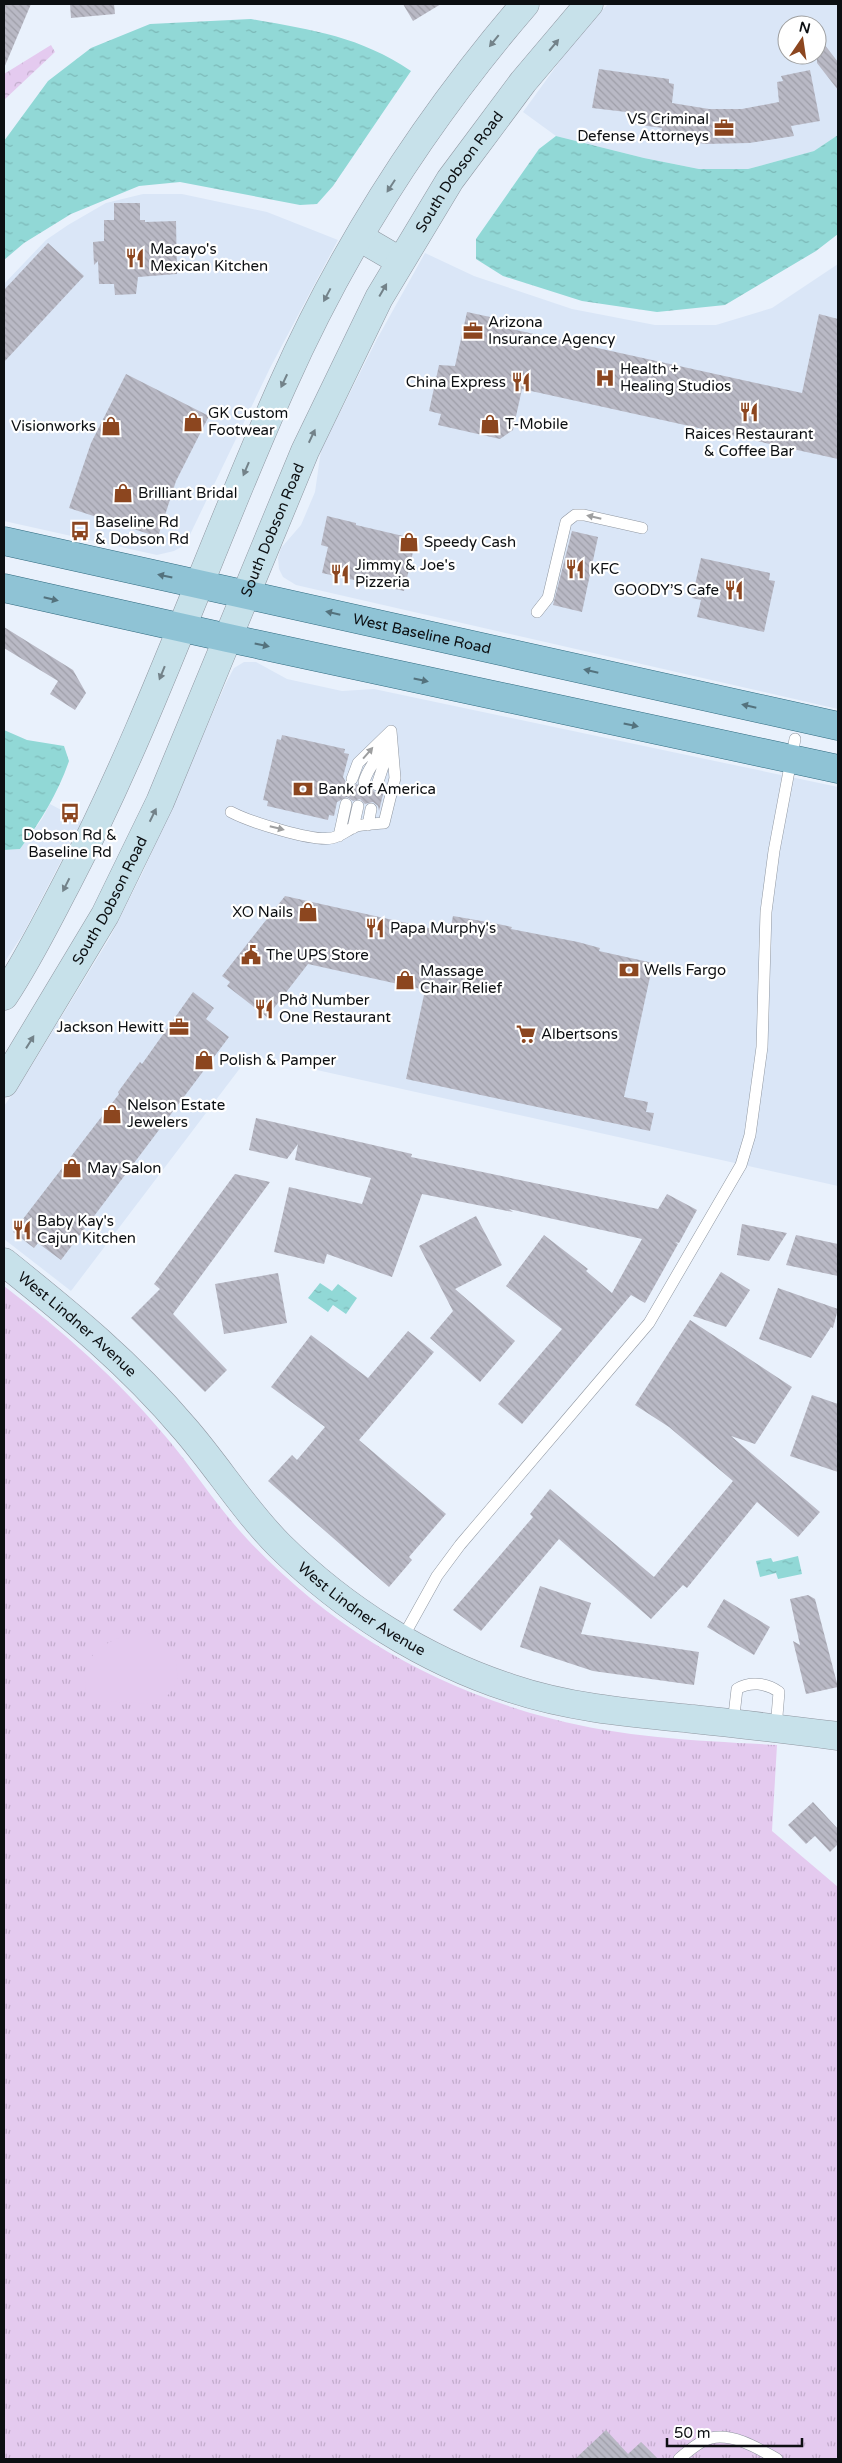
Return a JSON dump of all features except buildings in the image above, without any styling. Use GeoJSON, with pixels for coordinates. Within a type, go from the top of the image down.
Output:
{"type":"FeatureCollection","features":[{"type":"Feature","properties":{"kind":"main road"},"geometry":{"type":"LineString","coordinates":[[4,996],[41,934],[108,801],[283,382],[312,323],[359,237],[445,104],[525,4]]}},
{"type":"Feature","properties":{"kind":"main road","name":"South Dobson Road"},"geometry":{"type":"LineString","coordinates":[[4,1083],[105,915],[160,802],[305,451],[366,323],[400,261],[450,180],[523,82],[588,4]]}},
{"type":"Feature","properties":{"kind":"main road"},"geometry":{"type":"LineString","coordinates":[[359,237],[400,261]]}},
{"type":"Feature","properties":{"kind":"main road","name":"West Baseline Road"},"geometry":{"type":"LineString","coordinates":[[4,541],[838,726]]}},
{"type":"Feature","properties":{"kind":"main road"},"geometry":{"type":"LineString","coordinates":[[4,588],[228,638],[793,749],[838,769]]}},
{"type":"Feature","properties":{"kind":"main road","name":"West Lindner Avenue"},"geometry":{"type":"LineString","coordinates":[[4,1262],[84,1325],[133,1372],[186,1429],[248,1510],[281,1547],[336,1595],[402,1639],[469,1672],[509,1688],[541,1697],[624,1712],[838,1736]]}},
{"type":"Feature","properties":{"kind":"lane"},"geometry":{"type":"LineString","coordinates":[[537,612],[548,598],[566,522],[575,515],[584,515],[642,528]]}},
{"type":"Feature","properties":{"kind":"lane"},"geometry":{"type":"LineString","coordinates":[[352,779],[358,763],[391,732]]}},
{"type":"Feature","properties":{"kind":"lane"},"geometry":{"type":"LineString","coordinates":[[364,782],[369,768],[382,753],[391,732]]}},
{"type":"Feature","properties":{"kind":"lane"},"geometry":{"type":"LineString","coordinates":[[377,784],[389,747],[391,732]]}},
{"type":"Feature","properties":{"kind":"lane"},"geometry":{"type":"LineString","coordinates":[[231,812],[246,820],[317,838],[339,836],[353,828],[384,823],[395,778],[391,732]]}},
{"type":"Feature","properties":{"kind":"lane"},"geometry":{"type":"LineString","coordinates":[[402,1639],[437,1576],[460,1545],[649,1323],[741,1165],[750,1135],[762,1048],[766,912],[774,851],[793,749]]}},
{"type":"Feature","properties":{"kind":"lane"},"geometry":{"type":"LineString","coordinates":[[339,836],[352,805],[353,828]]}},
{"type":"Feature","properties":{"kind":"lane"},"geometry":{"type":"LineString","coordinates":[[368,825],[372,809]]}},
{"type":"Feature","properties":{"kind":"lane"},"geometry":{"type":"LineString","coordinates":[[734,1724],[737,1688],[745,1683],[770,1686],[779,1692],[776,1728]]}},
{"type":"Feature","properties":{"kind":"lane"},"geometry":{"type":"LineString","coordinates":[[679,2459],[711,2438],[726,2438],[749,2443],[777,2459]]}},
{"type":"Feature","properties":{"kind":"shaded area"},"geometry":{"type":"Polygon","coordinates":[[[608,4],[838,4],[838,135],[814,151],[748,169],[699,169],[644,158],[556,136],[523,112],[573,43],[608,4]]]}},
{"type":"Feature","properties":{"kind":"shaded area"},"geometry":{"type":"Polygon","coordinates":[[[143,194],[182,194],[267,212],[338,240],[270,368],[185,545],[174,551],[157,555],[4,521],[4,284],[46,240],[68,225],[106,203],[143,194]]]}},
{"type":"Feature","properties":{"kind":"shaded area"},"geometry":{"type":"Polygon","coordinates":[[[425,253],[474,276],[572,309],[655,325],[716,325],[772,308],[838,264],[838,709],[296,585],[283,577],[279,569],[278,558],[281,548],[301,525],[315,492],[321,450],[377,339],[425,253]]]}},
{"type":"Feature","properties":{"kind":"shaded area"},"geometry":{"type":"Polygon","coordinates":[[[244,662],[256,662],[287,679],[342,691],[374,689],[838,787],[838,1186],[250,1055],[71,1291],[4,1239],[4,1106],[24,1078],[109,939],[143,872],[226,683],[234,668],[244,662]]]}},
{"type":"Feature","properties":{"kind":"shaded area"},"geometry":{"type":"Polygon","coordinates":[[[50,804],[82,821],[23,934],[4,963],[4,850],[20,849],[42,819],[50,804]]]}},
{"type":"Feature","properties":{"kind":"green space"},"geometry":{"type":"Polygon","coordinates":[[[51,45],[55,52],[4,100],[4,74],[51,45]]]}},
{"type":"Feature","properties":{"kind":"green space"},"geometry":{"type":"Polygon","coordinates":[[[4,1286],[89,1357],[129,1396],[176,1450],[237,1528],[280,1572],[350,1628],[387,1652],[426,1673],[467,1691],[553,1719],[636,1735],[777,1745],[772,1831],[838,1887],[838,2459],[4,2459],[4,1286]]]}},
{"type":"Feature","properties":{"kind":"green space"},"geometry":{"type":"Polygon","coordinates":[[[144,1631],[165,1642],[175,1656],[178,1679],[169,1694],[157,1704],[98,1701],[86,1690],[85,1671],[88,1662],[94,1654],[108,1643],[126,1635],[144,1631]]]}},
{"type":"Feature","properties":{"kind":"water"},"geometry":{"type":"Polygon","coordinates":[[[251,19],[315,31],[354,42],[392,59],[411,71],[333,186],[317,204],[300,205],[180,182],[139,186],[71,214],[24,243],[4,260],[4,141],[48,81],[91,48],[150,24],[251,19]]]}},
{"type":"Feature","properties":{"kind":"water"},"geometry":{"type":"Polygon","coordinates":[[[838,135],[838,234],[816,251],[725,305],[657,312],[582,301],[503,276],[476,259],[476,239],[539,149],[556,136],[644,158],[699,169],[748,169],[814,151],[838,135]]]}},
{"type":"Feature","properties":{"kind":"water"},"geometry":{"type":"Polygon","coordinates":[[[4,730],[27,740],[64,746],[69,761],[60,784],[48,806],[20,849],[4,850],[4,730]]]}},
{"type":"Feature","properties":{"kind":"water"},"geometry":{"type":"Polygon","coordinates":[[[320,1283],[332,1291],[338,1284],[357,1298],[346,1314],[333,1305],[328,1312],[308,1298],[320,1283]]]}},
{"type":"Feature","properties":{"kind":"water"},"geometry":{"type":"Polygon","coordinates":[[[798,1556],[802,1574],[778,1579],[776,1573],[760,1577],[756,1561],[771,1558],[773,1562],[798,1556]]]}},
{"type":"Feature","properties":{"kind":"place","name":"VS Criminal Defense Attorneys"},"geometry":{"type":"Point","coordinates":[724,128]}},
{"type":"Feature","properties":{"kind":"place","name":"Macayo's Mexican Kitchen"},"geometry":{"type":"Point","coordinates":[135,258]}},
{"type":"Feature","properties":{"kind":"place","name":"Arizona Insurance Agency"},"geometry":{"type":"Point","coordinates":[473,331]}},
{"type":"Feature","properties":{"kind":"place","name":"Health + Healing Studios"},"geometry":{"type":"Point","coordinates":[605,378]}},
{"type":"Feature","properties":{"kind":"place","name":"China Express"},"geometry":{"type":"Point","coordinates":[521,382]}},
{"type":"Feature","properties":{"kind":"place","name":"Raices Restaurant & Coffee Bar"},"geometry":{"type":"Point","coordinates":[749,412]}},
{"type":"Feature","properties":{"kind":"place","name":"GK Custom Footwear"},"geometry":{"type":"Point","coordinates":[193,422]}},
{"type":"Feature","properties":{"kind":"place","name":"T-Mobile"},"geometry":{"type":"Point","coordinates":[490,424]}},
{"type":"Feature","properties":{"kind":"place","name":"Visionworks"},"geometry":{"type":"Point","coordinates":[111,426]}},
{"type":"Feature","properties":{"kind":"place","name":"Brilliant Bridal"},"geometry":{"type":"Point","coordinates":[123,493]}},
{"type":"Feature","properties":{"kind":"place","name":"Baseline Rd & Dobson Rd"},"geometry":{"type":"Point","coordinates":[80,531]}},
{"type":"Feature","properties":{"kind":"place","name":"Speedy Cash"},"geometry":{"type":"Point","coordinates":[409,542]}},
{"type":"Feature","properties":{"kind":"place","name":"KFC"},"geometry":{"type":"Point","coordinates":[575,569]}},
{"type":"Feature","properties":{"kind":"place","name":"Jimmy & Joe's Pizzeria"},"geometry":{"type":"Point","coordinates":[340,574]}},
{"type":"Feature","properties":{"kind":"place","name":"GOODY’S Cafe"},"geometry":{"type":"Point","coordinates":[734,590]}},
{"type":"Feature","properties":{"kind":"place","name":"Bank of America"},"geometry":{"type":"Point","coordinates":[303,789]}},
{"type":"Feature","properties":{"kind":"place","name":"Dobson Rd & Baseline Rd"},"geometry":{"type":"Point","coordinates":[70,813]}},
{"type":"Feature","properties":{"kind":"place","name":"XO Nails"},"geometry":{"type":"Point","coordinates":[308,912]}},
{"type":"Feature","properties":{"kind":"place","name":"Papa Murphy's"},"geometry":{"type":"Point","coordinates":[375,928]}},
{"type":"Feature","properties":{"kind":"place","name":"The UPS Store"},"geometry":{"type":"Point","coordinates":[251,955]}},
{"type":"Feature","properties":{"kind":"place","name":"Wells Fargo"},"geometry":{"type":"Point","coordinates":[629,970]}},
{"type":"Feature","properties":{"kind":"place","name":"Massage Chair Relief"},"geometry":{"type":"Point","coordinates":[405,980]}},
{"type":"Feature","properties":{"kind":"place","name":"Phở Number One Restaurant"},"geometry":{"type":"Point","coordinates":[264,1009]}},
{"type":"Feature","properties":{"kind":"place","name":"Jackson Hewitt"},"geometry":{"type":"Point","coordinates":[179,1027]}},
{"type":"Feature","properties":{"kind":"place","name":"Albertsons"},"geometry":{"type":"Point","coordinates":[526,1034]}},
{"type":"Feature","properties":{"kind":"place","name":"Polish & Pamper"},"geometry":{"type":"Point","coordinates":[204,1060]}},
{"type":"Feature","properties":{"kind":"place","name":"Nelson Estate Jewelers"},"geometry":{"type":"Point","coordinates":[112,1114]}},
{"type":"Feature","properties":{"kind":"place","name":"May Salon"},"geometry":{"type":"Point","coordinates":[72,1168]}},
{"type":"Feature","properties":{"kind":"place","name":"Baby Kay's Cajun Kitchen"},"geometry":{"type":"Point","coordinates":[22,1230]}}]}
